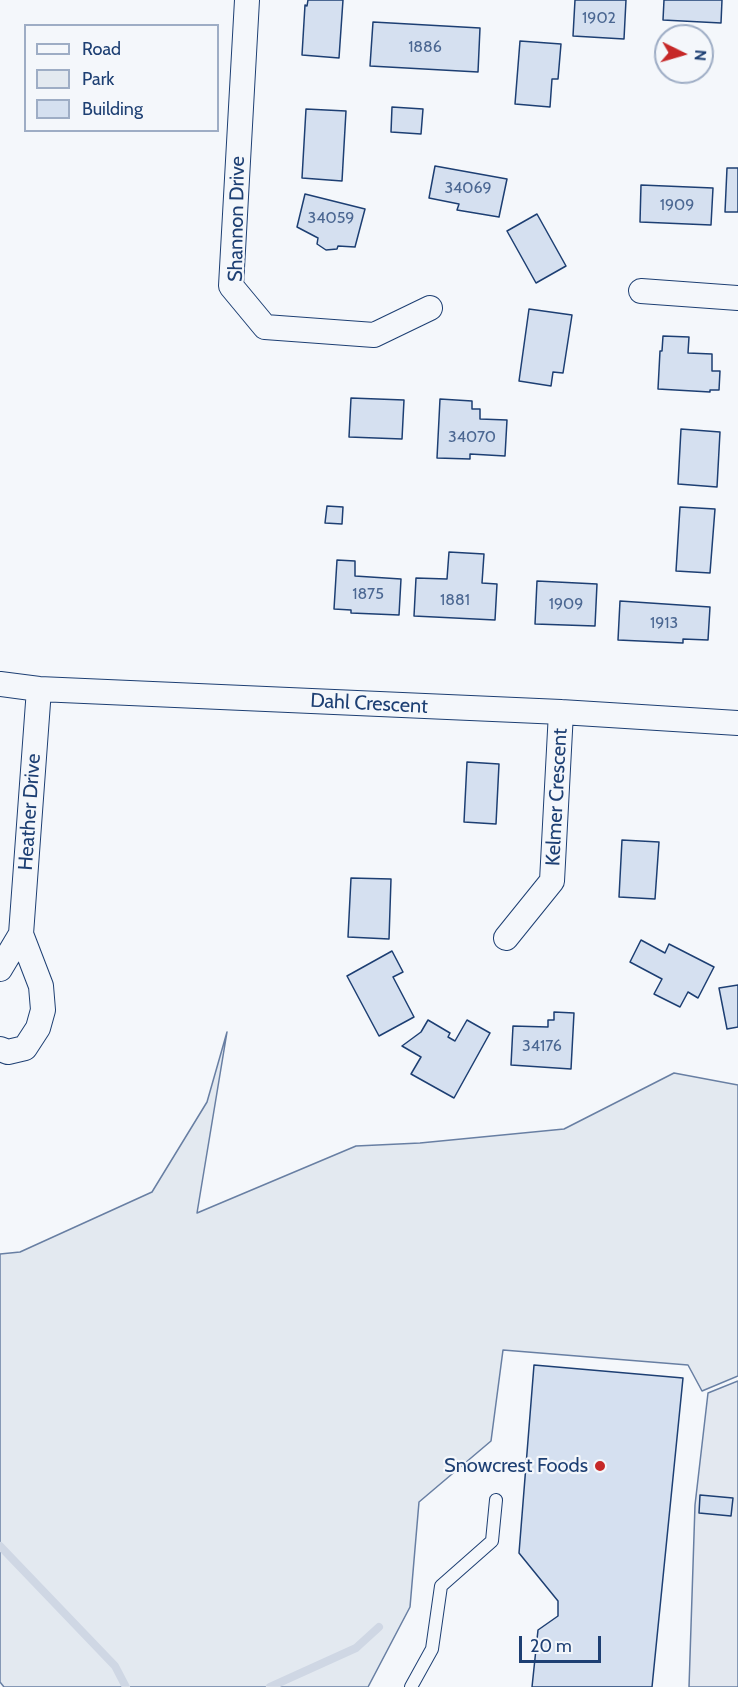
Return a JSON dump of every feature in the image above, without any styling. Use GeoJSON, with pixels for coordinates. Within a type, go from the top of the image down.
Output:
{"type":"FeatureCollection","features":[{"type":"Feature","properties":{"kind":"street","name":"Shannon Drive"},"geometry":{"type":"LineString","coordinates":[[247,0],[231,286],[265,327],[374,335],[430,308]]}},
{"type":"Feature","properties":{"kind":"street"},"geometry":{"type":"LineString","coordinates":[[641,291],[738,298]]}},
{"type":"Feature","properties":{"kind":"street","name":"Dahl Crescent"},"geometry":{"type":"LineString","coordinates":[[0,684],[39,689],[561,712],[738,723]]}},
{"type":"Feature","properties":{"kind":"street","name":"Heather Drive"},"geometry":{"type":"LineString","coordinates":[[0,1049],[8,1052],[25,1048],[38,1029],[43,1010],[40,986],[21,934],[39,689]]}},
{"type":"Feature","properties":{"kind":"street","name":"Kelmer Crescent"},"geometry":{"type":"LineString","coordinates":[[506,938],[552,881],[561,712]]}},
{"type":"Feature","properties":{"kind":"street","name":"Heather Drive"},"geometry":{"type":"LineString","coordinates":[[0,969],[21,934]]}},
{"type":"Feature","properties":{"kind":"lane"},"geometry":{"type":"LineString","coordinates":[[411,1687],[432,1649],[441,1586],[492,1541],[496,1500]]}},
{"type":"Feature","properties":{"kind":"green space"},"geometry":{"type":"Polygon","coordinates":[[[227,1032],[197,1213],[356,1146],[420,1143],[564,1129],[674,1073],[738,1085],[738,1376],[702,1391],[688,1365],[503,1350],[491,1441],[419,1502],[410,1607],[368,1687],[4,1687],[0,1682],[0,1254],[20,1252],[152,1192],[207,1102],[227,1032]]]}},
{"type":"Feature","properties":{"kind":"shaded area"},"geometry":{"type":"Polygon","coordinates":[[[738,1381],[738,1687],[689,1687],[695,1505],[708,1393],[738,1381]]]}},
{"type":"Feature","properties":{"kind":"building"},"geometry":{"type":"Polygon","coordinates":[[[308,0],[343,0],[339,58],[302,55],[305,5],[307,6],[308,0]]]}},
{"type":"Feature","properties":{"kind":"building"},"geometry":{"type":"Polygon","coordinates":[[[575,0],[626,0],[624,39],[573,36],[575,0]]]}},
{"type":"Feature","properties":{"kind":"building"},"geometry":{"type":"Polygon","coordinates":[[[664,0],[722,0],[721,23],[663,20],[664,0]]]}},
{"type":"Feature","properties":{"kind":"building"},"geometry":{"type":"Polygon","coordinates":[[[373,22],[480,28],[478,72],[370,66],[373,22]]]}},
{"type":"Feature","properties":{"kind":"building"},"geometry":{"type":"Polygon","coordinates":[[[520,41],[561,44],[558,79],[552,79],[550,107],[515,104],[520,41]]]}},
{"type":"Feature","properties":{"kind":"building"},"geometry":{"type":"Polygon","coordinates":[[[392,107],[423,109],[421,134],[391,132],[392,107]]]}},
{"type":"Feature","properties":{"kind":"building"},"geometry":{"type":"Polygon","coordinates":[[[306,109],[346,111],[342,181],[302,178],[306,109]]]}},
{"type":"Feature","properties":{"kind":"building"},"geometry":{"type":"Polygon","coordinates":[[[435,166],[507,179],[499,217],[457,210],[459,204],[429,198],[435,166]]]}},
{"type":"Feature","properties":{"kind":"building"},"geometry":{"type":"Polygon","coordinates":[[[727,168],[738,168],[738,212],[725,212],[727,168]]]}},
{"type":"Feature","properties":{"kind":"building"},"geometry":{"type":"Polygon","coordinates":[[[641,185],[713,188],[711,225],[640,222],[641,185]]]}},
{"type":"Feature","properties":{"kind":"building"},"geometry":{"type":"Polygon","coordinates":[[[305,194],[365,209],[355,247],[338,246],[337,249],[326,250],[317,244],[318,238],[297,227],[305,194]]]}},
{"type":"Feature","properties":{"kind":"building"},"geometry":{"type":"Polygon","coordinates":[[[537,214],[566,266],[536,283],[507,231],[537,214]]]}},
{"type":"Feature","properties":{"kind":"building"},"geometry":{"type":"Polygon","coordinates":[[[529,309],[572,315],[563,373],[553,372],[551,386],[519,381],[529,309]]]}},
{"type":"Feature","properties":{"kind":"building"},"geometry":{"type":"Polygon","coordinates":[[[663,336],[689,337],[688,353],[712,354],[712,371],[720,371],[719,390],[710,390],[710,392],[658,389],[663,336]]]}},
{"type":"Feature","properties":{"kind":"building"},"geometry":{"type":"Polygon","coordinates":[[[351,398],[404,400],[402,439],[349,437],[351,398]]]}},
{"type":"Feature","properties":{"kind":"building"},"geometry":{"type":"Polygon","coordinates":[[[440,399],[472,401],[472,409],[480,409],[480,419],[507,420],[505,456],[470,454],[470,459],[437,458],[440,399]]]}},
{"type":"Feature","properties":{"kind":"building"},"geometry":{"type":"Polygon","coordinates":[[[681,429],[720,432],[717,487],[678,484],[681,429]]]}},
{"type":"Feature","properties":{"kind":"building"},"geometry":{"type":"Polygon","coordinates":[[[327,506],[343,507],[342,524],[325,523],[327,506]]]}},
{"type":"Feature","properties":{"kind":"building"},"geometry":{"type":"Polygon","coordinates":[[[680,507],[715,509],[710,573],[676,571],[680,507]]]}},
{"type":"Feature","properties":{"kind":"building"},"geometry":{"type":"Polygon","coordinates":[[[449,552],[484,554],[482,583],[497,584],[495,620],[414,616],[416,578],[447,579],[449,552]]]}},
{"type":"Feature","properties":{"kind":"building"},"geometry":{"type":"Polygon","coordinates":[[[337,560],[355,561],[355,576],[401,579],[399,615],[351,613],[351,610],[334,609],[337,560]]]}},
{"type":"Feature","properties":{"kind":"building"},"geometry":{"type":"Polygon","coordinates":[[[537,581],[597,584],[595,626],[535,624],[537,581]]]}},
{"type":"Feature","properties":{"kind":"building"},"geometry":{"type":"Polygon","coordinates":[[[620,601],[710,607],[708,640],[683,639],[683,643],[618,640],[620,601]]]}},
{"type":"Feature","properties":{"kind":"building"},"geometry":{"type":"Polygon","coordinates":[[[467,762],[499,764],[496,824],[464,822],[467,762]]]}},
{"type":"Feature","properties":{"kind":"building"},"geometry":{"type":"Polygon","coordinates":[[[622,840],[659,842],[655,899],[619,897],[622,840]]]}},
{"type":"Feature","properties":{"kind":"building"},"geometry":{"type":"Polygon","coordinates":[[[351,878],[391,879],[389,939],[348,937],[351,878]]]}},
{"type":"Feature","properties":{"kind":"building"},"geometry":{"type":"Polygon","coordinates":[[[641,940],[665,953],[669,944],[714,967],[698,998],[688,992],[680,1007],[654,994],[662,979],[630,962],[641,940]]]}},
{"type":"Feature","properties":{"kind":"building"},"geometry":{"type":"Polygon","coordinates":[[[392,951],[403,972],[393,977],[414,1017],[379,1036],[347,976],[392,951]]]}},
{"type":"Feature","properties":{"kind":"building"},"geometry":{"type":"Polygon","coordinates":[[[738,985],[738,1027],[727,1029],[719,988],[738,985]]]}},
{"type":"Feature","properties":{"kind":"building"},"geometry":{"type":"Polygon","coordinates":[[[554,1012],[574,1013],[571,1069],[511,1065],[513,1026],[548,1027],[548,1020],[554,1020],[554,1012]]]}},
{"type":"Feature","properties":{"kind":"building"},"geometry":{"type":"Polygon","coordinates":[[[428,1020],[450,1033],[448,1037],[455,1041],[467,1020],[490,1033],[454,1098],[411,1074],[421,1057],[402,1046],[421,1032],[428,1020]]]}},
{"type":"Feature","properties":{"kind":"building","name":"Snowcrest Foods"},"geometry":{"type":"Polygon","coordinates":[[[534,1365],[683,1378],[652,1687],[532,1687],[538,1630],[558,1616],[558,1601],[519,1553],[534,1365]]]}},
{"type":"Feature","properties":{"kind":"building"},"geometry":{"type":"Polygon","coordinates":[[[700,1495],[733,1498],[731,1516],[699,1513],[700,1495]]]}},
{"type":"Feature","properties":{"kind":"waterway"},"geometry":{"type":"LineString","coordinates":[[0,1546],[115,1666],[126,1687]]}},
{"type":"Feature","properties":{"kind":"waterway"},"geometry":{"type":"LineString","coordinates":[[270,1687],[356,1648],[379,1627]]}},
{"type":"Feature","properties":{"kind":"place","name":"Snowcrest Foods"},"geometry":{"type":"Point","coordinates":[600,1466]}}]}
